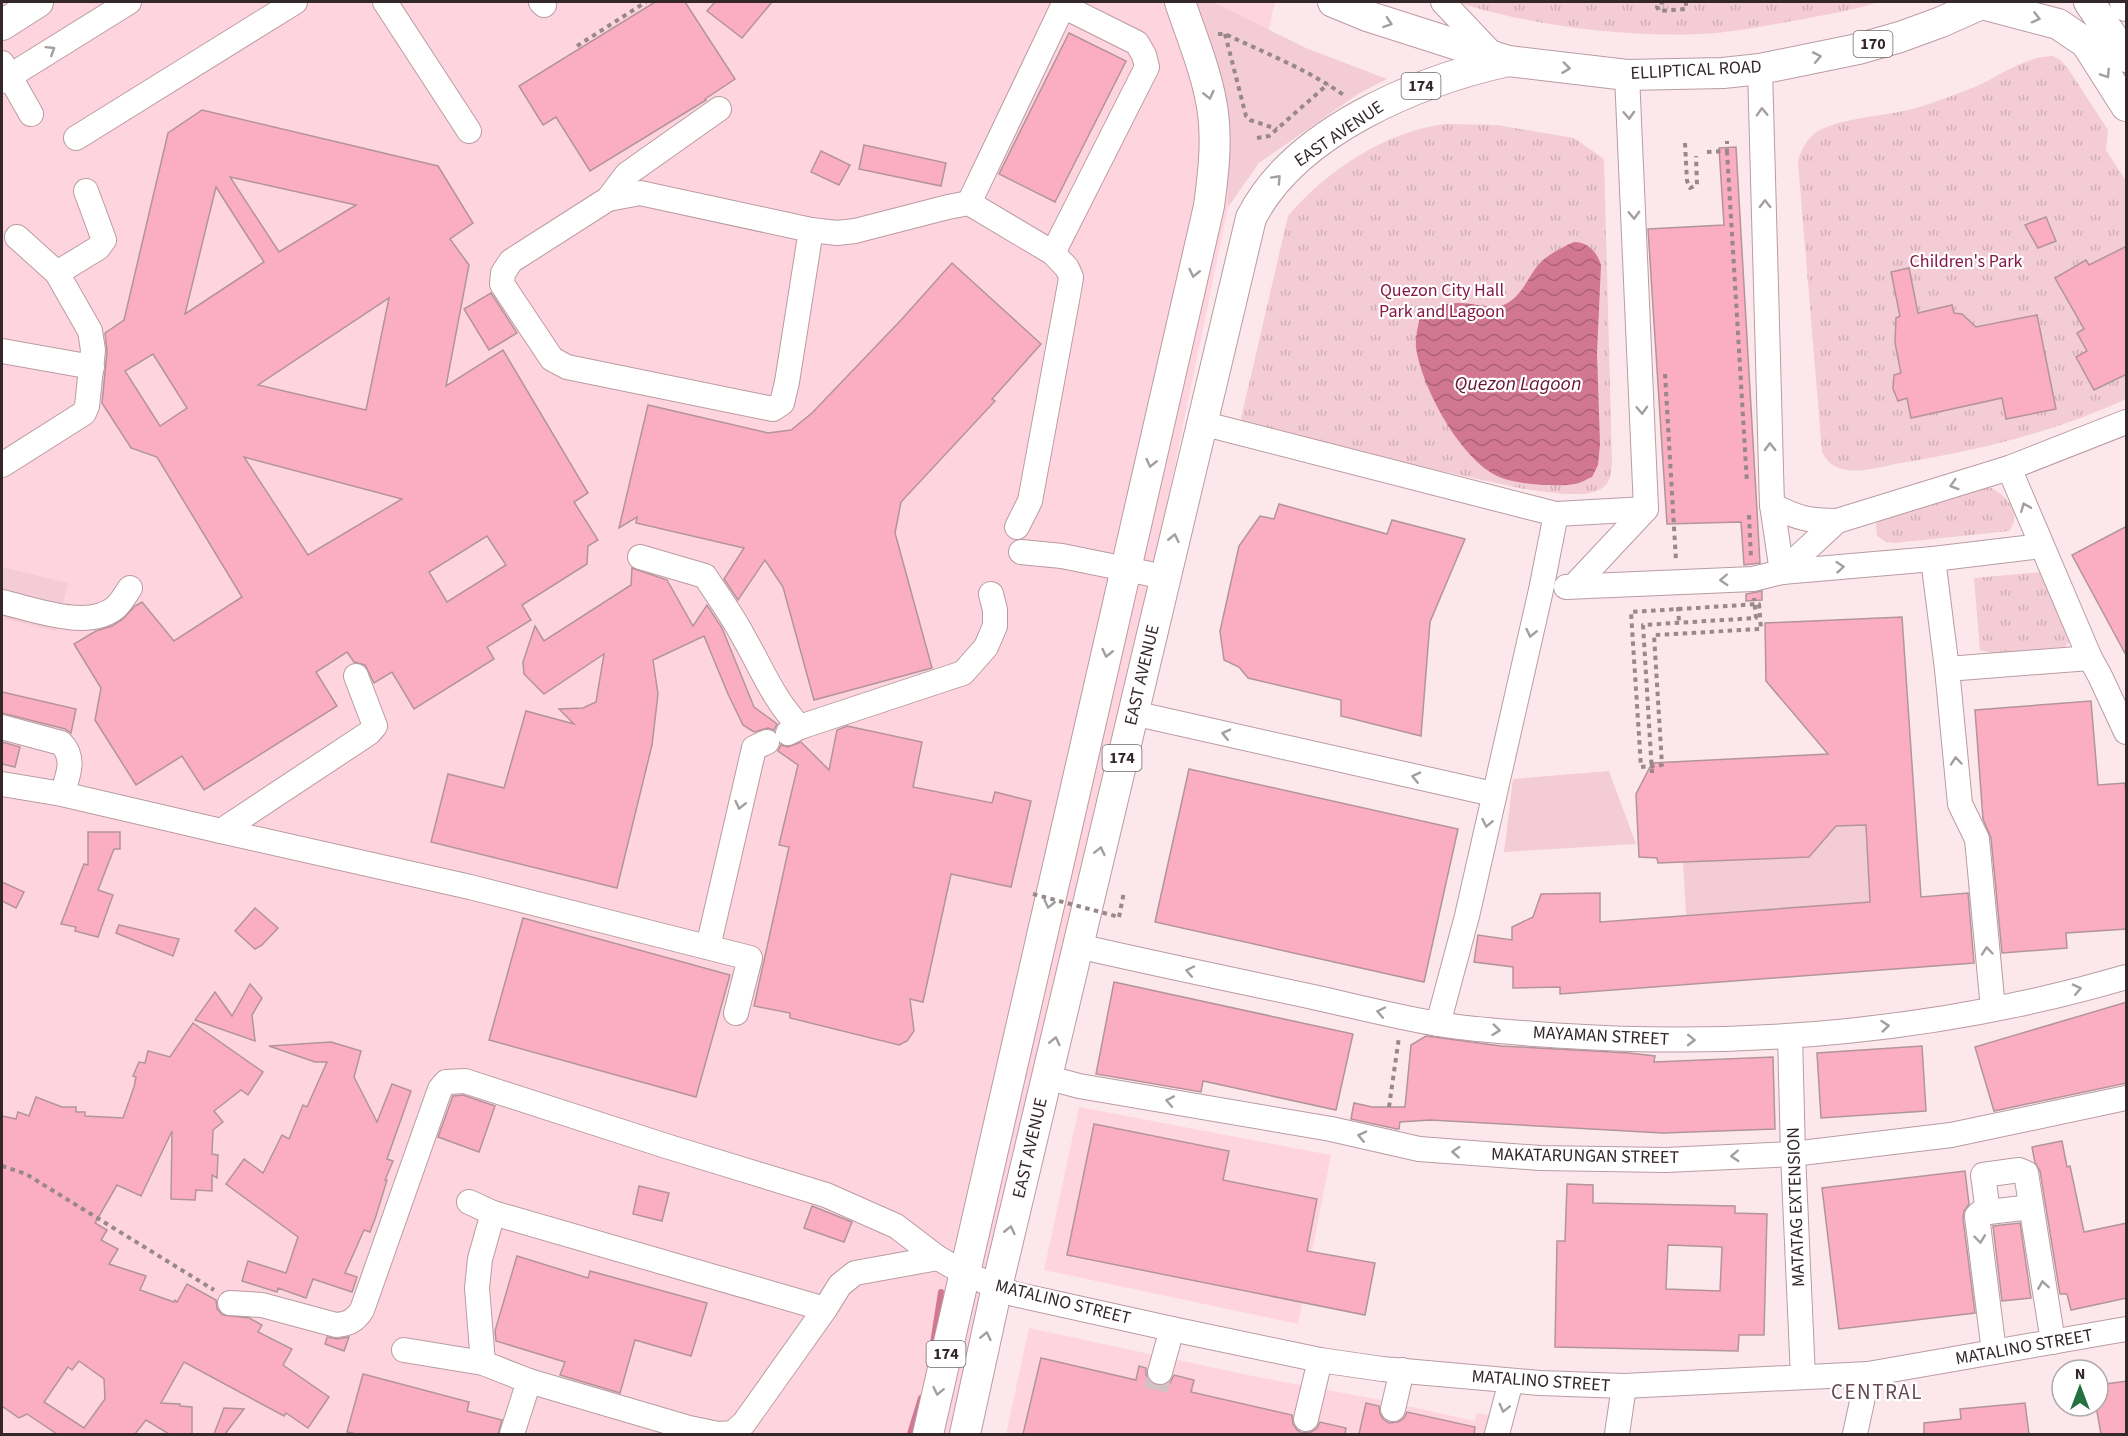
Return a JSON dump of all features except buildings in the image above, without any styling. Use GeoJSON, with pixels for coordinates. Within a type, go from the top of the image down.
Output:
{"type":"FeatureCollection","features":[{"type":"Feature","properties":{"kind":"main road"},"geometry":{"type":"LineString","coordinates":[[2,25],[38,2]]}},
{"type":"Feature","properties":{"kind":"main road","name":"EAST AVENUE"},"geometry":{"type":"LineString","coordinates":[[928,1434],[1114,566],[1208,216],[1215,154],[1213,115],[1202,67],[1180,2]]}},
{"type":"Feature","properties":{"kind":"main road","name":"ELLIPTICAL ROAD"},"geometry":{"type":"LineString","coordinates":[[1333,2],[1367,16],[1501,59],[1627,75],[1760,69],[1858,49],[1900,37],[1984,3]]}},
{"type":"Feature","properties":{"kind":"main road"},"geometry":{"type":"LineString","coordinates":[[1984,3],[2058,24],[2108,14]]}},
{"type":"Feature","properties":{"kind":"main road"},"geometry":{"type":"LineString","coordinates":[[2108,14],[2127,57]]}},
{"type":"Feature","properties":{"kind":"main road"},"geometry":{"type":"LineString","coordinates":[[2108,14],[2127,106]]}},
{"type":"Feature","properties":{"kind":"main road","name":"EAST AVENUE"},"geometry":{"type":"LineString","coordinates":[[965,1434],[1046,1077],[1251,218],[1262,196],[1287,168],[1357,118],[1419,87],[1501,59]]}},
{"type":"Feature","properties":{"kind":"street"},"geometry":{"type":"LineString","coordinates":[[30,114],[4,73],[129,2]]}},
{"type":"Feature","properties":{"kind":"street"},"geometry":{"type":"LineString","coordinates":[[76,138],[295,2]]}},
{"type":"Feature","properties":{"kind":"street"},"geometry":{"type":"LineString","coordinates":[[385,2],[469,131]]}},
{"type":"Feature","properties":{"kind":"street"},"geometry":{"type":"LineString","coordinates":[[1443,2],[1501,59]]}},
{"type":"Feature","properties":{"kind":"street"},"geometry":{"type":"LineString","coordinates":[[969,203],[1063,6],[1137,43],[1144,55],[1147,67],[1053,253]]}},
{"type":"Feature","properties":{"kind":"street"},"geometry":{"type":"LineString","coordinates":[[1760,69],[1760,506],[1782,572]]}},
{"type":"Feature","properties":{"kind":"street"},"geometry":{"type":"LineString","coordinates":[[1574,586],[1646,509],[1627,75]]}},
{"type":"Feature","properties":{"kind":"street"},"geometry":{"type":"LineString","coordinates":[[719,109],[627,174],[608,199],[511,261],[503,273],[502,284],[552,359],[567,367],[773,409],[782,403],[787,382],[811,230]]}},
{"type":"Feature","properties":{"kind":"street"},"geometry":{"type":"LineString","coordinates":[[57,273],[98,248],[104,240],[103,232],[86,191]]}},
{"type":"Feature","properties":{"kind":"street"},"geometry":{"type":"LineString","coordinates":[[608,199],[640,193],[811,230],[837,233],[855,231],[969,203],[1053,253],[1067,268],[1071,277],[1030,501],[1017,526]]}},
{"type":"Feature","properties":{"kind":"street"},"geometry":{"type":"LineString","coordinates":[[2,465],[84,413],[92,367],[93,350],[90,331],[57,273],[17,237]]}},
{"type":"Feature","properties":{"kind":"street"},"geometry":{"type":"LineString","coordinates":[[2,351],[92,367]]}},
{"type":"Feature","properties":{"kind":"street"},"geometry":{"type":"LineString","coordinates":[[1760,506],[1793,517],[1837,521],[2009,468],[2127,422]]}},
{"type":"Feature","properties":{"kind":"street"},"geometry":{"type":"LineString","coordinates":[[1201,423],[1556,514],[1646,509]]}},
{"type":"Feature","properties":{"kind":"street"},"geometry":{"type":"LineString","coordinates":[[2009,468],[2090,658],[2127,732]]}},
{"type":"Feature","properties":{"kind":"street"},"geometry":{"type":"LineString","coordinates":[[1438,1024],[1467,916],[1556,514]]}},
{"type":"Feature","properties":{"kind":"street"},"geometry":{"type":"LineString","coordinates":[[1782,572],[1837,521]]}},
{"type":"Feature","properties":{"kind":"street"},"geometry":{"type":"LineString","coordinates":[[1541,590],[1574,586],[1753,579],[1782,572],[1933,559],[2041,546]]}},
{"type":"Feature","properties":{"kind":"street"},"geometry":{"type":"LineString","coordinates":[[1021,556],[1062,556],[1164,577]]}},
{"type":"Feature","properties":{"kind":"street"},"geometry":{"type":"LineString","coordinates":[[640,557],[705,576],[742,634],[771,690],[787,713],[708,947]]}},
{"type":"Feature","properties":{"kind":"street"},"geometry":{"type":"LineString","coordinates":[[1933,559],[1947,669],[1960,804],[1977,839],[1993,1009]]}},
{"type":"Feature","properties":{"kind":"street"},"geometry":{"type":"LineString","coordinates":[[2,602],[80,620],[115,609],[130,588]]}},
{"type":"Feature","properties":{"kind":"street"},"geometry":{"type":"LineString","coordinates":[[777,737],[963,674],[986,647],[995,626],[995,610],[991,594]]}},
{"type":"Feature","properties":{"kind":"street"},"geometry":{"type":"LineString","coordinates":[[1947,669],[2090,658]]}},
{"type":"Feature","properties":{"kind":"street"},"geometry":{"type":"LineString","coordinates":[[221,831],[369,733],[375,726],[356,676]]}},
{"type":"Feature","properties":{"kind":"street"},"geometry":{"type":"LineString","coordinates":[[1132,713],[1493,794]]}},
{"type":"Feature","properties":{"kind":"street"},"geometry":{"type":"LineString","coordinates":[[2,727],[62,743],[68,749],[70,771],[63,794]]}},
{"type":"Feature","properties":{"kind":"street"},"geometry":{"type":"LineString","coordinates":[[2,784],[63,794],[470,887],[750,958],[754,973],[736,1012]]}},
{"type":"Feature","properties":{"kind":"street","name":"MAYAMAN STREET"},"geometry":{"type":"LineString","coordinates":[[1078,946],[1438,1024],[1616,1039],[1704,1040],[1790,1036],[1892,1026],[1993,1009],[2127,977]]}},
{"type":"Feature","properties":{"kind":"street","name":"MATATAG EXTENSION"},"geometry":{"type":"LineString","coordinates":[[1790,1036],[1803,1377]]}},
{"type":"Feature","properties":{"kind":"street","name":"MAKATARUNGAN STREET"},"geometry":{"type":"LineString","coordinates":[[1046,1077],[1079,1086],[1331,1129],[1419,1149],[1540,1158],[1666,1160],[1793,1154],[1951,1134],[2127,1098]]}},
{"type":"Feature","properties":{"kind":"street","name":"MATALINO STREET"},"geometry":{"type":"LineString","coordinates":[[230,1303],[262,1305],[336,1325],[347,1324],[356,1319],[362,1310],[440,1089],[446,1082],[456,1080],[826,1195],[896,1226],[938,1258],[964,1273],[1028,1298],[1320,1359],[1511,1381],[1624,1386],[1868,1374],[2127,1329]]}},
{"type":"Feature","properties":{"kind":"street"},"geometry":{"type":"LineString","coordinates":[[1988,1212],[1984,1174],[2022,1170],[2026,1173],[2053,1342]]}},
{"type":"Feature","properties":{"kind":"street"},"geometry":{"type":"LineString","coordinates":[[469,1202],[493,1213],[825,1309]]}},
{"type":"Feature","properties":{"kind":"street"},"geometry":{"type":"LineString","coordinates":[[1994,1352],[1977,1216],[1980,1213],[2031,1208]]}},
{"type":"Feature","properties":{"kind":"street"},"geometry":{"type":"LineString","coordinates":[[483,1363],[477,1288],[480,1259],[493,1213]]}},
{"type":"Feature","properties":{"kind":"street"},"geometry":{"type":"LineString","coordinates":[[404,1350],[483,1363],[529,1381],[689,1428],[718,1434],[733,1433],[744,1423],[825,1309],[840,1284],[855,1274],[938,1258]]}},
{"type":"Feature","properties":{"kind":"street"},"geometry":{"type":"LineString","coordinates":[[1160,1372],[1172,1329]]}},
{"type":"Feature","properties":{"kind":"street"},"geometry":{"type":"LineString","coordinates":[[1306,1419],[1320,1359]]}},
{"type":"Feature","properties":{"kind":"street"},"geometry":{"type":"LineString","coordinates":[[1393,1409],[1402,1370]]}},
{"type":"Feature","properties":{"kind":"street"},"geometry":{"type":"LineString","coordinates":[[1855,1434],[1868,1374]]}},
{"type":"Feature","properties":{"kind":"street"},"geometry":{"type":"LineString","coordinates":[[512,1434],[529,1381]]}},
{"type":"Feature","properties":{"kind":"street"},"geometry":{"type":"LineString","coordinates":[[1497,1434],[1511,1381]]}},
{"type":"Feature","properties":{"kind":"street"},"geometry":{"type":"LineString","coordinates":[[1617,1434],[1624,1386]]}},
{"type":"Feature","properties":{"kind":"path"},"geometry":{"type":"LineString","coordinates":[[577,46],[646,2]]}},
{"type":"Feature","properties":{"kind":"path"},"geometry":{"type":"LineString","coordinates":[[1664,2],[1659,3],[1657,7],[1659,10],[1686,9],[1686,2]]}},
{"type":"Feature","properties":{"kind":"path"},"geometry":{"type":"LineString","coordinates":[[1216,34],[1225,34],[1328,84],[1347,97],[1357,118]]}},
{"type":"Feature","properties":{"kind":"path"},"geometry":{"type":"LineString","coordinates":[[1225,34],[1247,118],[1276,129]]}},
{"type":"Feature","properties":{"kind":"path"},"geometry":{"type":"LineString","coordinates":[[1257,138],[1269,136],[1328,84]]}},
{"type":"Feature","properties":{"kind":"path"},"geometry":{"type":"LineString","coordinates":[[1727,141],[1747,483]]}},
{"type":"Feature","properties":{"kind":"path"},"geometry":{"type":"LineString","coordinates":[[1685,143],[1687,181],[1690,188],[1696,185],[1696,156]]}},
{"type":"Feature","properties":{"kind":"path"},"geometry":{"type":"LineString","coordinates":[[1707,152],[1727,151]]}},
{"type":"Feature","properties":{"kind":"path"},"geometry":{"type":"LineString","coordinates":[[1664,369],[1679,622]]}},
{"type":"Feature","properties":{"kind":"path"},"geometry":{"type":"LineString","coordinates":[[1652,773],[1643,625],[1756,618],[1753,579],[1760,506]]}},
{"type":"Feature","properties":{"kind":"path"},"geometry":{"type":"LineString","coordinates":[[1760,604],[1761,629],[1654,635],[1662,765],[1641,767],[1631,612],[1755,605],[1760,604]]}},
{"type":"Feature","properties":{"kind":"path"},"geometry":{"type":"LineString","coordinates":[[1033,894],[1119,917],[1125,892]]}},
{"type":"Feature","properties":{"kind":"path"},"geometry":{"type":"LineString","coordinates":[[1389,1107],[1402,1016]]}},
{"type":"Feature","properties":{"kind":"path"},"geometry":{"type":"LineString","coordinates":[[2,1166],[26,1174],[73,1202],[218,1292],[230,1303]]}},
{"type":"Feature","properties":{"kind":"shaded area"},"geometry":{"type":"Polygon","coordinates":[[[2,2],[1275,2],[1228,207],[1157,552],[956,1434],[2,1434],[2,2]]]}},
{"type":"Feature","properties":{"kind":"shaded area"},"geometry":{"type":"Polygon","coordinates":[[[1079,1107],[1331,1155],[1298,1324],[1044,1270],[1079,1107]]]}},
{"type":"Feature","properties":{"kind":"shaded area"},"geometry":{"type":"Polygon","coordinates":[[[1029,1328],[1475,1421],[1476,1413],[1496,1416],[1491,1434],[1006,1434],[1029,1328]]]}},
{"type":"Feature","properties":{"kind":"green space"},"geometry":{"type":"Polygon","coordinates":[[[1196,2],[1213,2],[1306,48],[1387,79],[1358,94],[1259,163],[1228,207],[1227,127],[1220,78],[1196,2]]]}},
{"type":"Feature","properties":{"kind":"green space"},"geometry":{"type":"Polygon","coordinates":[[[1456,2],[1878,2],[1838,12],[1717,33],[1652,34],[1552,24],[1487,11],[1456,2]]]}},
{"type":"Feature","properties":{"kind":"green space","name":"Children's Park"},"geometry":{"type":"Polygon","coordinates":[[[2053,56],[2067,67],[2108,130],[2106,150],[2126,181],[2126,399],[2072,421],[1988,446],[1864,470],[1849,470],[1835,466],[1822,452],[1798,162],[1803,147],[1809,138],[1832,125],[1924,106],[1977,86],[2033,59],[2053,56]]]}},
{"type":"Feature","properties":{"kind":"green space","name":"Quezon City Hall Park and Lagoon"},"geometry":{"type":"Polygon","coordinates":[[[1445,124],[1497,125],[1574,138],[1604,159],[1612,463],[1608,481],[1598,491],[1566,494],[1524,489],[1239,427],[1288,216],[1321,183],[1379,144],[1423,128],[1445,124]]]}},
{"type":"Feature","properties":{"kind":"green space"},"geometry":{"type":"Polygon","coordinates":[[[1985,485],[2004,497],[2013,510],[2013,524],[2009,531],[1894,543],[1886,542],[1877,536],[1876,524],[1879,517],[1985,485]]]}},
{"type":"Feature","properties":{"kind":"green space"},"geometry":{"type":"Polygon","coordinates":[[[2,567],[68,583],[56,631],[2,618],[2,567]]]}},
{"type":"Feature","properties":{"kind":"green space"},"geometry":{"type":"Polygon","coordinates":[[[2042,572],[2070,641],[2065,647],[1992,653],[1980,650],[1974,578],[2042,572]]]}},
{"type":"Feature","properties":{"kind":"green space"},"geometry":{"type":"Polygon","coordinates":[[[1609,771],[1636,844],[1504,852],[1513,779],[1609,771]]]}},
{"type":"Feature","properties":{"kind":"green space"},"geometry":{"type":"Polygon","coordinates":[[[1866,825],[1870,902],[1686,915],[1683,862],[1808,857],[1836,826],[1866,825]]]}},
{"type":"Feature","properties":{"kind":"water","name":"Quezon Lagoon"},"geometry":{"type":"Polygon","coordinates":[[[1574,242],[1584,244],[1591,249],[1601,265],[1597,353],[1600,444],[1598,465],[1592,477],[1575,484],[1543,485],[1508,480],[1490,472],[1477,462],[1442,416],[1425,381],[1416,348],[1420,316],[1440,305],[1462,303],[1495,307],[1508,303],[1518,294],[1542,261],[1574,242]]]}},
{"type":"Feature","properties":{"kind":"waterway"},"geometry":{"type":"LineString","coordinates":[[932,1350],[941,1292]]}},
{"type":"Feature","properties":{"kind":"waterway"},"geometry":{"type":"LineString","coordinates":[[910,1434],[921,1398]]}},
{"type":"Feature","properties":{"kind":"tunnel"},"geometry":{"type":"LineString","coordinates":[[1156,1390],[1160,1372]]}},
{"type":"Feature","properties":{"kind":"district","name":"CENTRAL"},"geometry":{"type":"Point","coordinates":[1877,1392]}}]}
